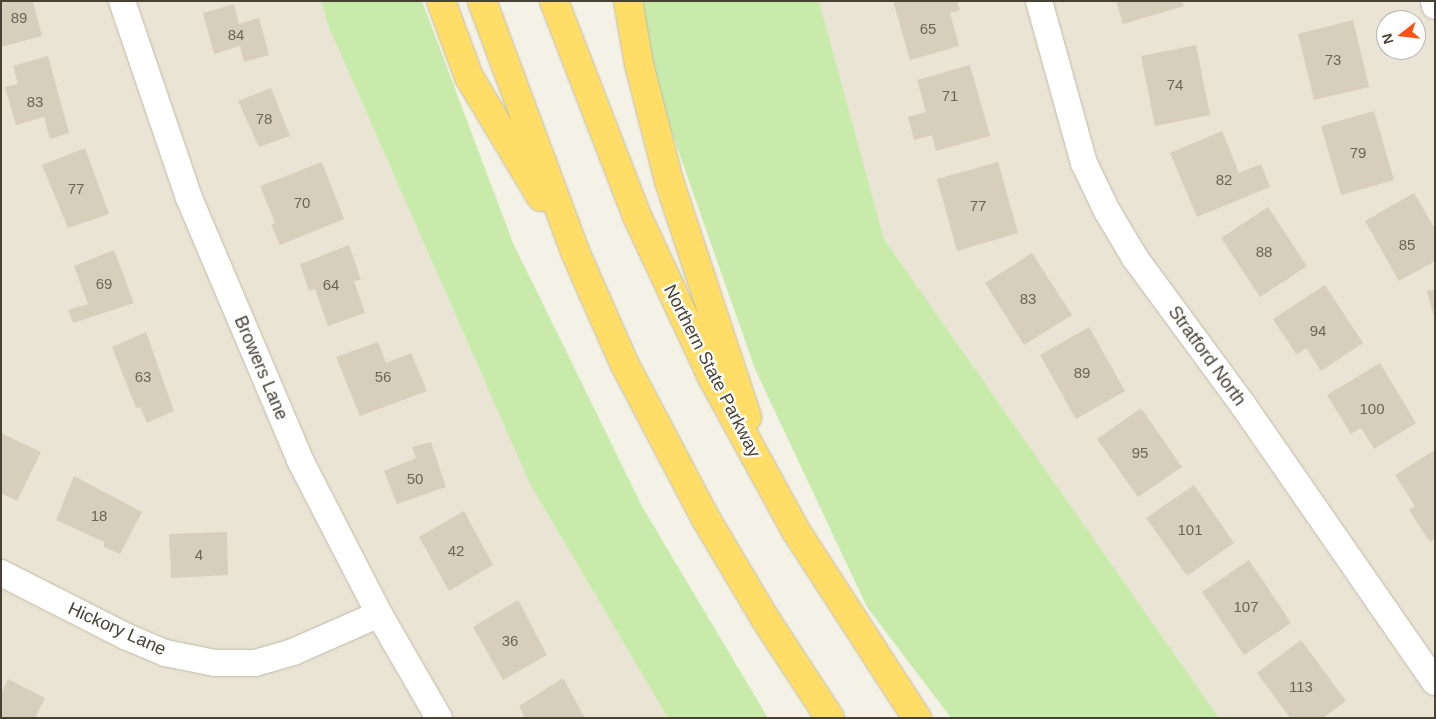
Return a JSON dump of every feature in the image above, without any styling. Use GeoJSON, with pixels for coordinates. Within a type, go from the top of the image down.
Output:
{"type":"FeatureCollection","features":[{"type":"Feature","properties":{"kind":"highway"},"geometry":{"type":"LineString","coordinates":[[441,1],[469,77],[576,254]]}},
{"type":"Feature","properties":{"kind":"highway"},"geometry":{"type":"LineString","coordinates":[[482,1],[576,254],[624,364],[685,481],[766,620],[830,718]]}},
{"type":"Feature","properties":{"kind":"highway","name":"Northern State Parkway"},"geometry":{"type":"LineString","coordinates":[[554,1],[637,216],[712,378],[768,482],[860,634],[917,718]]}},
{"type":"Feature","properties":{"kind":"highway"},"geometry":{"type":"LineString","coordinates":[[628,1],[639,64],[667,173],[768,482]]}},
{"type":"Feature","properties":{"kind":"street","name":"Browers Lane"},"geometry":{"type":"LineString","coordinates":[[122,1],[189,198],[300,460],[379,614],[439,718]]}},
{"type":"Feature","properties":{"kind":"street","name":"Stratford North"},"geometry":{"type":"LineString","coordinates":[[1039,1],[1084,163],[1107,211],[1135,258],[1243,405],[1435,682]]}},
{"type":"Feature","properties":{"kind":"street"},"geometry":{"type":"LineString","coordinates":[[1434,1],[1435,6]]}},
{"type":"Feature","properties":{"kind":"street","name":"Hickory Lane"},"geometry":{"type":"LineString","coordinates":[[1,573],[127,637],[165,653],[216,663],[255,663],[293,652],[379,614]]}},
{"type":"Feature","properties":{"kind":"shaded area"},"geometry":{"type":"Polygon","coordinates":[[[1,1],[321,1],[328,25],[530,484],[668,718],[1,718],[1,1]]]}},
{"type":"Feature","properties":{"kind":"shaded area"},"geometry":{"type":"Polygon","coordinates":[[[819,1],[1435,1],[1435,718],[1219,718],[884,239],[819,1]]]}},
{"type":"Feature","properties":{"kind":"green space"},"geometry":{"type":"Polygon","coordinates":[[[321,1],[422,1],[513,243],[643,508],[768,718],[668,718],[530,484],[328,25],[321,1]]]}},
{"type":"Feature","properties":{"kind":"green space"},"geometry":{"type":"Polygon","coordinates":[[[641,1],[819,1],[884,239],[1219,718],[951,718],[867,607],[755,369],[651,73],[641,1]]]}},
{"type":"Feature","properties":{"kind":"building"},"geometry":{"type":"Polygon","coordinates":[[[1,1],[33,1],[42,36],[1,47],[1,1]]]}},
{"type":"Feature","properties":{"kind":"building"},"geometry":{"type":"Polygon","coordinates":[[[893,1],[957,1],[960,10],[950,13],[959,46],[910,60],[893,1]]]}},
{"type":"Feature","properties":{"kind":"building"},"geometry":{"type":"Polygon","coordinates":[[[1116,1],[1182,1],[1184,6],[1123,24],[1116,1]]]}},
{"type":"Feature","properties":{"kind":"building"},"geometry":{"type":"Polygon","coordinates":[[[234,4],[239,24],[259,18],[269,55],[244,62],[240,46],[214,54],[203,13],[234,4]]]}},
{"type":"Feature","properties":{"kind":"building"},"geometry":{"type":"Polygon","coordinates":[[[1353,20],[1369,87],[1314,100],[1298,34],[1353,20]]]}},
{"type":"Feature","properties":{"kind":"building"},"geometry":{"type":"Polygon","coordinates":[[[1196,45],[1210,115],[1155,126],[1141,56],[1196,45]]]}},
{"type":"Feature","properties":{"kind":"building"},"geometry":{"type":"Polygon","coordinates":[[[48,56],[69,133],[50,139],[44,117],[16,125],[5,87],[18,84],[13,66],[48,56]]]}},
{"type":"Feature","properties":{"kind":"building"},"geometry":{"type":"Polygon","coordinates":[[[970,65],[990,136],[936,151],[932,135],[914,140],[908,117],[926,112],[917,80],[970,65]]]}},
{"type":"Feature","properties":{"kind":"building"},"geometry":{"type":"Polygon","coordinates":[[[271,88],[290,136],[259,147],[238,101],[271,88]]]}},
{"type":"Feature","properties":{"kind":"building"},"geometry":{"type":"Polygon","coordinates":[[[1374,111],[1394,180],[1341,195],[1321,126],[1374,111]]]}},
{"type":"Feature","properties":{"kind":"building"},"geometry":{"type":"Polygon","coordinates":[[[1222,131],[1239,173],[1261,164],[1270,187],[1197,217],[1170,153],[1222,131]]]}},
{"type":"Feature","properties":{"kind":"building"},"geometry":{"type":"Polygon","coordinates":[[[85,148],[109,214],[68,228],[42,165],[85,148]]]}},
{"type":"Feature","properties":{"kind":"building"},"geometry":{"type":"Polygon","coordinates":[[[322,162],[344,219],[280,245],[271,225],[275,223],[260,186],[322,162]]]}},
{"type":"Feature","properties":{"kind":"building"},"geometry":{"type":"Polygon","coordinates":[[[998,162],[1018,233],[957,251],[937,179],[998,162]]]}},
{"type":"Feature","properties":{"kind":"building"},"geometry":{"type":"Polygon","coordinates":[[[1414,193],[1435,229],[1435,261],[1399,281],[1365,221],[1414,193]]]}},
{"type":"Feature","properties":{"kind":"building"},"geometry":{"type":"Polygon","coordinates":[[[1268,207],[1307,266],[1260,297],[1221,238],[1268,207]]]}},
{"type":"Feature","properties":{"kind":"building"},"geometry":{"type":"Polygon","coordinates":[[[349,245],[361,280],[354,281],[365,313],[328,326],[315,289],[309,291],[300,264],[349,245]]]}},
{"type":"Feature","properties":{"kind":"building"},"geometry":{"type":"Polygon","coordinates":[[[114,250],[134,303],[73,323],[68,310],[88,304],[74,266],[114,250]]]}},
{"type":"Feature","properties":{"kind":"building"},"geometry":{"type":"Polygon","coordinates":[[[1032,253],[1072,315],[1024,345],[985,283],[1032,253]]]}},
{"type":"Feature","properties":{"kind":"building"},"geometry":{"type":"Polygon","coordinates":[[[1325,285],[1363,343],[1321,371],[1306,348],[1297,355],[1273,319],[1325,285]]]}},
{"type":"Feature","properties":{"kind":"building"},"geometry":{"type":"Polygon","coordinates":[[[1435,289],[1435,316],[1434,317],[1427,291],[1435,289]]]}},
{"type":"Feature","properties":{"kind":"building"},"geometry":{"type":"Polygon","coordinates":[[[1089,327],[1125,391],[1076,419],[1040,355],[1089,327]]]}},
{"type":"Feature","properties":{"kind":"building"},"geometry":{"type":"Polygon","coordinates":[[[146,332],[174,411],[147,423],[140,407],[136,408],[112,347],[146,332]]]}},
{"type":"Feature","properties":{"kind":"building"},"geometry":{"type":"Polygon","coordinates":[[[378,342],[386,363],[411,353],[427,391],[360,416],[336,357],[378,342]]]}},
{"type":"Feature","properties":{"kind":"building"},"geometry":{"type":"Polygon","coordinates":[[[1380,363],[1416,423],[1374,449],[1361,428],[1351,434],[1327,395],[1380,363]]]}},
{"type":"Feature","properties":{"kind":"building"},"geometry":{"type":"Polygon","coordinates":[[[1141,408],[1182,467],[1138,497],[1097,439],[1141,408]]]}},
{"type":"Feature","properties":{"kind":"building"},"geometry":{"type":"Polygon","coordinates":[[[1,433],[41,452],[17,501],[1,493],[1,433]]]}},
{"type":"Feature","properties":{"kind":"building"},"geometry":{"type":"Polygon","coordinates":[[[431,442],[446,487],[397,504],[384,471],[416,458],[412,447],[431,442]]]}},
{"type":"Feature","properties":{"kind":"building"},"geometry":{"type":"Polygon","coordinates":[[[1435,450],[1435,539],[1430,542],[1409,510],[1415,506],[1395,475],[1435,450]]]}},
{"type":"Feature","properties":{"kind":"building"},"geometry":{"type":"Polygon","coordinates":[[[74,476],[142,512],[120,554],[104,547],[104,542],[56,520],[74,476]]]}},
{"type":"Feature","properties":{"kind":"building"},"geometry":{"type":"Polygon","coordinates":[[[1194,485],[1234,543],[1187,576],[1146,518],[1194,485]]]}},
{"type":"Feature","properties":{"kind":"building"},"geometry":{"type":"Polygon","coordinates":[[[464,511],[493,565],[449,591],[419,537],[464,511]]]}},
{"type":"Feature","properties":{"kind":"building"},"geometry":{"type":"Polygon","coordinates":[[[227,532],[228,575],[171,578],[169,534],[227,532]]]}},
{"type":"Feature","properties":{"kind":"building"},"geometry":{"type":"Polygon","coordinates":[[[1249,560],[1291,623],[1244,655],[1202,592],[1249,560]]]}},
{"type":"Feature","properties":{"kind":"building"},"geometry":{"type":"Polygon","coordinates":[[[518,600],[547,655],[503,680],[473,627],[518,600]]]}},
{"type":"Feature","properties":{"kind":"building"},"geometry":{"type":"Polygon","coordinates":[[[1301,640],[1346,701],[1323,718],[1290,718],[1257,673],[1301,640]]]}},
{"type":"Feature","properties":{"kind":"building"},"geometry":{"type":"Polygon","coordinates":[[[563,678],[585,718],[525,718],[519,706],[563,678]]]}},
{"type":"Feature","properties":{"kind":"building"},"geometry":{"type":"Polygon","coordinates":[[[8,679],[45,698],[35,718],[1,717],[1,694],[8,679]]]}}]}
